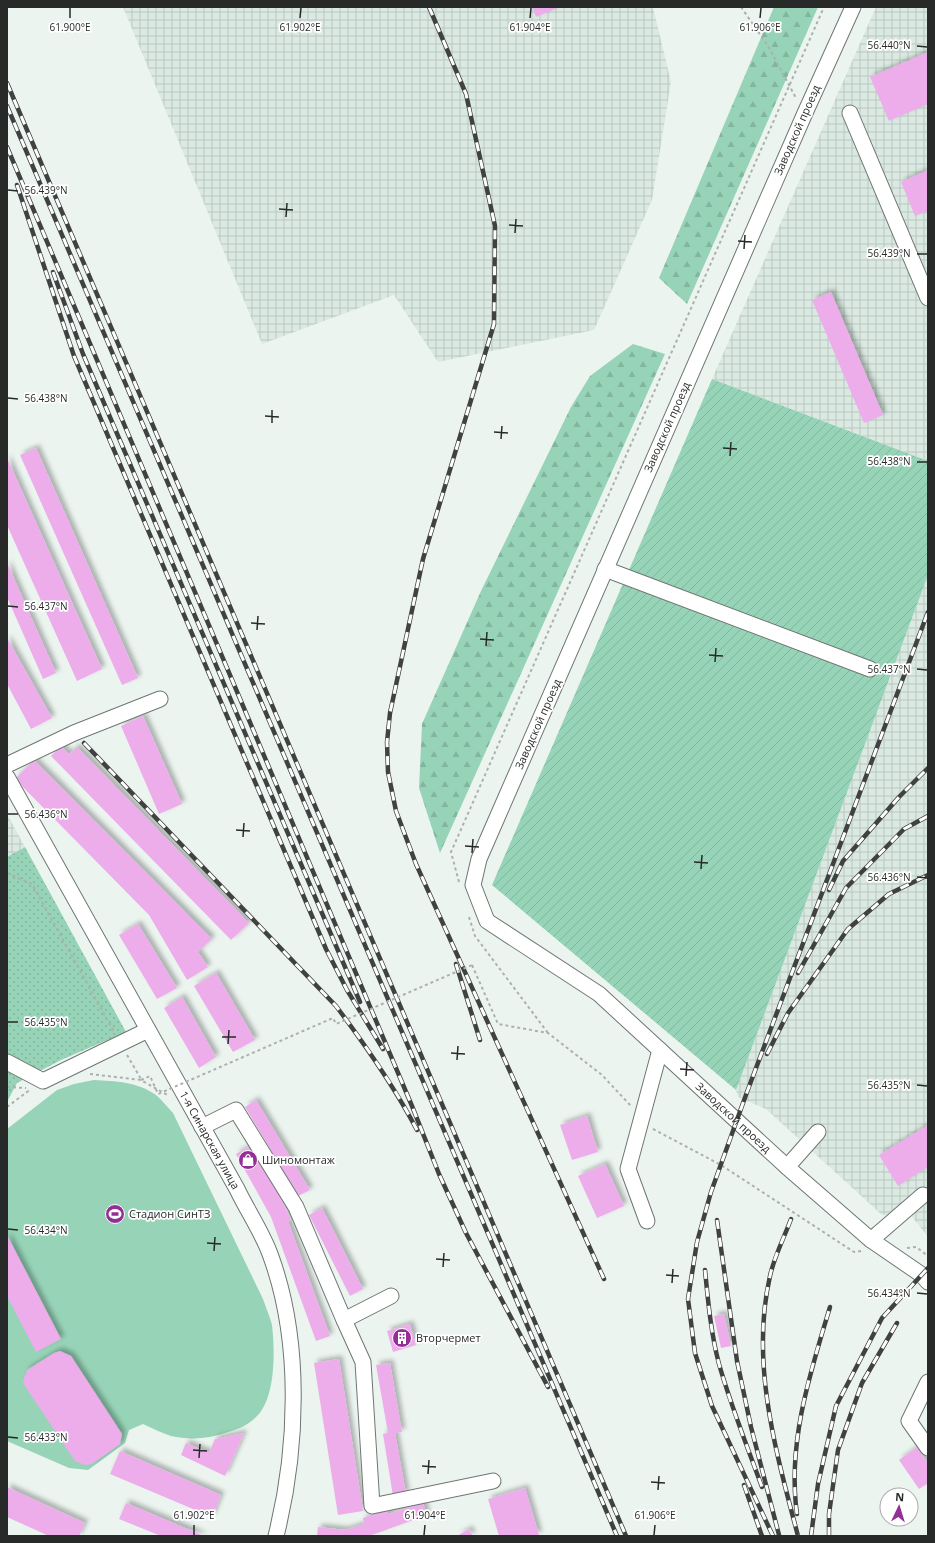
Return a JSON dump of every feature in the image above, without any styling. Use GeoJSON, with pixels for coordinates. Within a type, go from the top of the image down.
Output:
{"type":"FeatureCollection","features":[{"type":"Feature","properties":{"kind":"street","name":"Заводской проезд"},"geometry":{"type":"LineString","coordinates":[[853,7],[805,113],[479,859],[473,884],[487,921],[599,994],[787,1167],[877,1244],[922,1276],[928,1282]]}},
{"type":"Feature","properties":{"kind":"street"},"geometry":{"type":"LineString","coordinates":[[850,113],[928,298]]}},
{"type":"Feature","properties":{"kind":"street"},"geometry":{"type":"LineString","coordinates":[[605,569],[870,669]]}},
{"type":"Feature","properties":{"kind":"street"},"geometry":{"type":"LineString","coordinates":[[7,765],[74,733],[160,699]]}},
{"type":"Feature","properties":{"kind":"street","name":"1-я Синарская улица"},"geometry":{"type":"LineString","coordinates":[[7,777],[202,1127],[270,1253],[284,1302],[290,1337],[292,1390],[291,1444],[288,1481],[276,1536]]}},
{"type":"Feature","properties":{"kind":"street"},"geometry":{"type":"LineString","coordinates":[[7,1062],[43,1081],[148,1030]]}},
{"type":"Feature","properties":{"kind":"street"},"geometry":{"type":"LineString","coordinates":[[647,1221],[628,1169],[643,1118],[660,1050]]}},
{"type":"Feature","properties":{"kind":"street"},"geometry":{"type":"LineString","coordinates":[[202,1127],[236,1110],[296,1207],[363,1362],[372,1506],[493,1481]]}},
{"type":"Feature","properties":{"kind":"street"},"geometry":{"type":"LineString","coordinates":[[787,1167],[818,1132]]}},
{"type":"Feature","properties":{"kind":"street"},"geometry":{"type":"LineString","coordinates":[[877,1244],[923,1195]]}},
{"type":"Feature","properties":{"kind":"street"},"geometry":{"type":"LineString","coordinates":[[344,1320],[391,1296]]}},
{"type":"Feature","properties":{"kind":"street"},"geometry":{"type":"LineString","coordinates":[[928,1382],[909,1421],[928,1448]]}},
{"type":"Feature","properties":{"kind":"path"},"geometry":{"type":"LineString","coordinates":[[741,7],[768,46],[805,113]]}},
{"type":"Feature","properties":{"kind":"path"},"geometry":{"type":"LineString","coordinates":[[7,873],[32,884],[117,1038]]}},
{"type":"Feature","properties":{"kind":"path"},"geometry":{"type":"LineString","coordinates":[[141,1080],[150,1076],[158,1094],[333,1018],[336,1024],[472,965],[498,1024],[548,1032],[602,1075],[654,1130],[721,1165],[854,1252],[877,1244],[916,1247],[928,1256]]}},
{"type":"Feature","properties":{"kind":"path"},"geometry":{"type":"LineString","coordinates":[[125,1052],[141,1080],[172,1098]]}},
{"type":"Feature","properties":{"kind":"path"},"geometry":{"type":"LineString","coordinates":[[7,1107],[32,1089]]}},
{"type":"Feature","properties":{"kind":"shaded area"},"geometry":{"type":"Polygon","coordinates":[[[123,7],[653,7],[671,82],[652,200],[594,330],[438,362],[394,295],[262,344],[123,7]]]}},
{"type":"Feature","properties":{"kind":"shaded area"},"geometry":{"type":"Polygon","coordinates":[[[876,7],[928,7],[928,461],[712,379],[876,7]]]}},
{"type":"Feature","properties":{"kind":"shaded area"},"geometry":{"type":"Polygon","coordinates":[[[928,575],[928,1237],[910,1214],[882,1215],[766,1109],[738,1097],[736,1090],[928,575]]]}},
{"type":"Feature","properties":{"kind":"shaded area"},"geometry":{"type":"Polygon","coordinates":[[[7,814],[25,847],[7,857],[7,814]]]}},
{"type":"Feature","properties":{"kind":"green space"},"geometry":{"type":"Polygon","coordinates":[[[774,7],[818,7],[687,304],[659,278],[774,7]]]}},
{"type":"Feature","properties":{"kind":"green space"},"geometry":{"type":"Polygon","coordinates":[[[633,344],[665,354],[440,853],[419,788],[422,724],[481,591],[571,407],[590,376],[633,344]]]}},
{"type":"Feature","properties":{"kind":"green space"},"geometry":{"type":"Polygon","coordinates":[[[712,379],[928,461],[928,575],[736,1090],[492,885],[712,379]]]}},
{"type":"Feature","properties":{"kind":"green space"},"geometry":{"type":"Polygon","coordinates":[[[25,847],[126,1032],[61,1060],[17,1083],[7,1102],[7,857],[25,847]]]}},
{"type":"Feature","properties":{"kind":"green space","name":"Стадион СинТЗ"},"geometry":{"type":"Polygon","coordinates":[[[94,1080],[118,1082],[142,1087],[156,1095],[173,1113],[263,1299],[272,1325],[274,1348],[272,1374],[267,1400],[262,1410],[252,1421],[233,1431],[205,1438],[171,1436],[143,1424],[129,1430],[125,1443],[88,1470],[69,1468],[7,1441],[7,1129],[57,1090],[74,1084],[94,1080]]]}},
{"type":"Feature","properties":{"kind":"building"},"geometry":{"type":"Polygon","coordinates":[[[532,7],[560,7],[536,17],[532,7]]]}},
{"type":"Feature","properties":{"kind":"building"},"geometry":{"type":"Polygon","coordinates":[[[928,52],[928,104],[889,121],[870,77],[928,52]]]}},
{"type":"Feature","properties":{"kind":"building"},"geometry":{"type":"Polygon","coordinates":[[[928,170],[928,211],[915,216],[901,182],[928,170]]]}},
{"type":"Feature","properties":{"kind":"building"},"geometry":{"type":"Polygon","coordinates":[[[831,292],[883,415],[864,423],[812,300],[831,292]]]}},
{"type":"Feature","properties":{"kind":"building"},"geometry":{"type":"Polygon","coordinates":[[[36,448],[138,678],[122,685],[20,455],[36,448]]]}},
{"type":"Feature","properties":{"kind":"building"},"geometry":{"type":"Polygon","coordinates":[[[7,458],[102,669],[77,681],[7,525],[7,458]]]}},
{"type":"Feature","properties":{"kind":"building"},"geometry":{"type":"Polygon","coordinates":[[[7,563],[56,673],[43,679],[7,597],[7,563]]]}},
{"type":"Feature","properties":{"kind":"building"},"geometry":{"type":"Polygon","coordinates":[[[7,638],[52,718],[31,729],[7,684],[7,638]]]}},
{"type":"Feature","properties":{"kind":"building"},"geometry":{"type":"Polygon","coordinates":[[[143,716],[182,804],[159,814],[121,726],[143,716]]]}},
{"type":"Feature","properties":{"kind":"building"},"geometry":{"type":"Polygon","coordinates":[[[61,746],[69,754],[77,747],[249,923],[231,940],[51,756],[61,746]]]}},
{"type":"Feature","properties":{"kind":"building"},"geometry":{"type":"Polygon","coordinates":[[[34,760],[212,939],[198,952],[208,967],[187,980],[149,915],[15,779],[34,760]]]}},
{"type":"Feature","properties":{"kind":"building"},"geometry":{"type":"Polygon","coordinates":[[[138,924],[177,988],[157,999],[119,935],[138,924]]]}},
{"type":"Feature","properties":{"kind":"building"},"geometry":{"type":"Polygon","coordinates":[[[216,973],[255,1040],[233,1052],[194,986],[216,973]]]}},
{"type":"Feature","properties":{"kind":"building"},"geometry":{"type":"Polygon","coordinates":[[[182,997],[216,1057],[199,1068],[164,1008],[182,997]]]}},
{"type":"Feature","properties":{"kind":"building"},"geometry":{"type":"Polygon","coordinates":[[[256,1100],[310,1190],[298,1196],[245,1107],[256,1100]]]}},
{"type":"Feature","properties":{"kind":"building"},"geometry":{"type":"Polygon","coordinates":[[[587,1116],[598,1152],[572,1160],[560,1125],[587,1116]]]}},
{"type":"Feature","properties":{"kind":"building"},"geometry":{"type":"Polygon","coordinates":[[[928,1125],[928,1167],[898,1186],[879,1155],[928,1125]]]}},
{"type":"Feature","properties":{"kind":"building"},"geometry":{"type":"Polygon","coordinates":[[[250,1146],[286,1208],[291,1220],[288,1221],[330,1336],[316,1341],[271,1217],[236,1154],[250,1146]]]}},
{"type":"Feature","properties":{"kind":"building"},"geometry":{"type":"Polygon","coordinates":[[[605,1164],[624,1206],[597,1218],[578,1176],[605,1164]]]}},
{"type":"Feature","properties":{"kind":"building"},"geometry":{"type":"Polygon","coordinates":[[[322,1208],[363,1289],[350,1296],[309,1215],[322,1208]]]}},
{"type":"Feature","properties":{"kind":"building"},"geometry":{"type":"Polygon","coordinates":[[[7,1235],[61,1339],[36,1352],[7,1296],[7,1235]]]}},
{"type":"Feature","properties":{"kind":"building"},"geometry":{"type":"Polygon","coordinates":[[[724,1314],[731,1346],[721,1348],[714,1316],[724,1314]]]}},
{"type":"Feature","properties":{"kind":"building","name":"Вторчермет"},"geometry":{"type":"Polygon","coordinates":[[[410,1324],[416,1345],[393,1352],[387,1331],[410,1324]]]}},
{"type":"Feature","properties":{"kind":"building"},"geometry":{"type":"Polygon","coordinates":[[[60,1351],[71,1356],[122,1434],[120,1444],[92,1464],[85,1465],[75,1461],[23,1381],[27,1370],[54,1353],[60,1351]]]}},
{"type":"Feature","properties":{"kind":"building"},"geometry":{"type":"Polygon","coordinates":[[[339,1359],[363,1511],[338,1515],[314,1363],[339,1359]]]}},
{"type":"Feature","properties":{"kind":"building"},"geometry":{"type":"Polygon","coordinates":[[[390,1363],[402,1432],[395,1433],[406,1494],[393,1496],[383,1434],[388,1433],[376,1365],[390,1363]]]}},
{"type":"Feature","properties":{"kind":"building"},"geometry":{"type":"Polygon","coordinates":[[[244,1433],[225,1476],[181,1455],[186,1443],[209,1453],[215,1439],[244,1433]]]}},
{"type":"Feature","properties":{"kind":"building"},"geometry":{"type":"Polygon","coordinates":[[[917,1447],[928,1463],[928,1483],[919,1489],[899,1460],[917,1447]]]}},
{"type":"Feature","properties":{"kind":"building"},"geometry":{"type":"Polygon","coordinates":[[[120,1451],[221,1495],[212,1517],[110,1474],[120,1451]]]}},
{"type":"Feature","properties":{"kind":"building"},"geometry":{"type":"Polygon","coordinates":[[[7,1487],[85,1523],[79,1536],[49,1536],[7,1517],[7,1487]]]}},
{"type":"Feature","properties":{"kind":"building"},"geometry":{"type":"Polygon","coordinates":[[[525,1488],[539,1535],[499,1536],[488,1499],[525,1488]]]}},
{"type":"Feature","properties":{"kind":"building"},"geometry":{"type":"Polygon","coordinates":[[[126,1503],[204,1536],[161,1536],[119,1519],[126,1503]]]}},
{"type":"Feature","properties":{"kind":"building"},"geometry":{"type":"Polygon","coordinates":[[[423,1503],[427,1515],[369,1536],[317,1536],[318,1527],[345,1530],[364,1524],[363,1518],[386,1509],[388,1514],[423,1503]]]}},
{"type":"Feature","properties":{"kind":"building"},"geometry":{"type":"Polygon","coordinates":[[[469,1529],[473,1536],[457,1536],[469,1529]]]}},
{"type":"Feature","properties":{"kind":"railway"},"geometry":{"type":"LineString","coordinates":[[429,7],[466,94],[495,226],[494,324],[423,559],[390,713],[387,742],[388,772],[396,811],[416,864],[604,1279]]}},
{"type":"Feature","properties":{"kind":"railway"},"geometry":{"type":"LineString","coordinates":[[7,83],[626,1536]]}},
{"type":"Feature","properties":{"kind":"railway"},"geometry":{"type":"LineString","coordinates":[[7,106],[617,1536]]}},
{"type":"Feature","properties":{"kind":"railway"},"geometry":{"type":"LineString","coordinates":[[7,147],[412,1106],[439,1174],[466,1233],[548,1387]]}},
{"type":"Feature","properties":{"kind":"railway"},"geometry":{"type":"LineString","coordinates":[[17,185],[74,356],[326,949],[347,990],[383,1049]]}},
{"type":"Feature","properties":{"kind":"railway"},"geometry":{"type":"LineString","coordinates":[[53,272],[83,354],[360,1002]]}},
{"type":"Feature","properties":{"kind":"railway"},"geometry":{"type":"LineString","coordinates":[[773,1536],[712,1406],[695,1353],[688,1299],[697,1242],[711,1192],[747,1092],[928,612]]}},
{"type":"Feature","properties":{"kind":"railway"},"geometry":{"type":"LineString","coordinates":[[84,743],[336,1006],[379,1066],[417,1130]]}},
{"type":"Feature","properties":{"kind":"railway"},"geometry":{"type":"LineString","coordinates":[[829,890],[843,861],[899,797],[928,768]]}},
{"type":"Feature","properties":{"kind":"railway"},"geometry":{"type":"LineString","coordinates":[[798,973],[846,888],[904,829],[928,816]]}},
{"type":"Feature","properties":{"kind":"railway"},"geometry":{"type":"LineString","coordinates":[[767,1054],[788,1013],[848,929],[889,894],[928,875]]}},
{"type":"Feature","properties":{"kind":"railway"},"geometry":{"type":"LineString","coordinates":[[456,964],[480,1040]]}},
{"type":"Feature","properties":{"kind":"railway"},"geometry":{"type":"LineString","coordinates":[[791,1219],[770,1276],[765,1309],[763,1342],[764,1374],[768,1407],[774,1440],[798,1536]]}},
{"type":"Feature","properties":{"kind":"railway"},"geometry":{"type":"LineString","coordinates":[[717,1220],[737,1361],[751,1427],[779,1535]]}},
{"type":"Feature","properties":{"kind":"railway"},"geometry":{"type":"LineString","coordinates":[[811,1536],[818,1484],[836,1406],[882,1318],[928,1268]]}},
{"type":"Feature","properties":{"kind":"railway"},"geometry":{"type":"LineString","coordinates":[[705,1270],[716,1353],[734,1411],[762,1487]]}},
{"type":"Feature","properties":{"kind":"railway"},"geometry":{"type":"LineString","coordinates":[[797,1514],[795,1461],[802,1409],[815,1357],[830,1307]]}},
{"type":"Feature","properties":{"kind":"railway"},"geometry":{"type":"LineString","coordinates":[[829,1536],[829,1514],[838,1450],[862,1383],[897,1323]]}},
{"type":"Feature","properties":{"kind":"railway"},"geometry":{"type":"LineString","coordinates":[[744,1485],[762,1536]]}},
{"type":"Feature","properties":{"kind":"place","name":"Шиномонтаж"},"geometry":{"type":"Point","coordinates":[248,1160]}},
{"type":"Feature","properties":{"kind":"place","name":"Стадион СинТЗ"},"geometry":{"type":"Point","coordinates":[115,1214]}},
{"type":"Feature","properties":{"kind":"place","name":"Вторчермет"},"geometry":{"type":"Point","coordinates":[402,1338]}}]}
